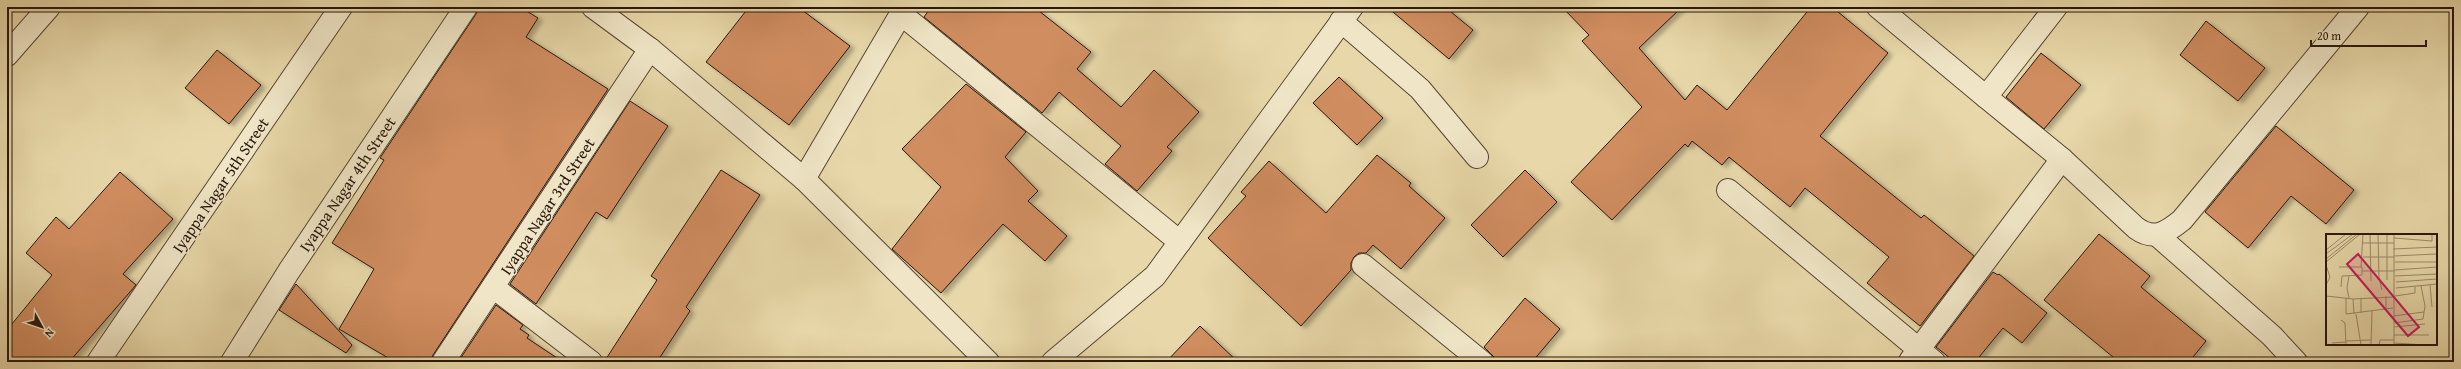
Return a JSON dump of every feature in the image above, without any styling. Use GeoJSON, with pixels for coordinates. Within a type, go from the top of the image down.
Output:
{"type":"FeatureCollection","features":[{"type":"Feature","properties":{"kind":"street"},"geometry":{"type":"LineString","coordinates":[[7,55],[49,7]]}},
{"type":"Feature","properties":{"kind":"street","name":"Iyappa Nagar 5th Street"},"geometry":{"type":"LineString","coordinates":[[98,362],[341,7]]}},
{"type":"Feature","properties":{"kind":"street","name":"Iyappa Nagar 4th Street"},"geometry":{"type":"LineString","coordinates":[[232,362],[289,271],[466,7]]}},
{"type":"Feature","properties":{"kind":"street"},"geometry":{"type":"LineString","coordinates":[[593,7],[650,50],[804,179],[988,362]]}},
{"type":"Feature","properties":{"kind":"street"},"geometry":{"type":"LineString","coordinates":[[1878,7],[2062,159],[2136,228],[2144,234],[2157,235],[2166,233],[2182,220],[2358,7]]}},
{"type":"Feature","properties":{"kind":"street"},"geometry":{"type":"LineString","coordinates":[[1986,97],[2056,7]]}},
{"type":"Feature","properties":{"kind":"street"},"geometry":{"type":"LineString","coordinates":[[804,179],[903,10],[1180,242]]}},
{"type":"Feature","properties":{"kind":"street"},"geometry":{"type":"LineString","coordinates":[[1053,362],[1155,276],[1347,14],[1420,89],[1478,157]]}},
{"type":"Feature","properties":{"kind":"street","name":"Iyappa Nagar 3rd Street"},"geometry":{"type":"LineString","coordinates":[[443,362],[650,50]]}},
{"type":"Feature","properties":{"kind":"street"},"geometry":{"type":"LineString","coordinates":[[1728,190],[1921,358],[2062,159]]}},
{"type":"Feature","properties":{"kind":"street"},"geometry":{"type":"LineString","coordinates":[[2157,235],[2272,336],[2296,362]]}},
{"type":"Feature","properties":{"kind":"street"},"geometry":{"type":"LineString","coordinates":[[1363,265],[1482,362]]}},
{"type":"Feature","properties":{"kind":"street"},"geometry":{"type":"LineString","coordinates":[[493,287],[591,362]]}},
{"type":"Feature","properties":{"kind":"building"},"geometry":{"type":"Polygon","coordinates":[[[478,7],[520,7],[538,18],[526,37],[608,89],[433,355],[431,362],[395,362],[339,329],[374,269],[332,243],[384,160],[380,158],[476,14],[478,7]]]}},
{"type":"Feature","properties":{"kind":"building"},"geometry":{"type":"Polygon","coordinates":[[[749,7],[798,7],[850,46],[789,125],[706,62],[749,7]]]}},
{"type":"Feature","properties":{"kind":"building"},"geometry":{"type":"Polygon","coordinates":[[[931,7],[1034,7],[1091,52],[1077,69],[1121,107],[1154,70],[1199,112],[1167,147],[1172,151],[1137,191],[1105,164],[1121,146],[1059,92],[1042,113],[924,17],[931,7]]]}},
{"type":"Feature","properties":{"kind":"building"},"geometry":{"type":"Polygon","coordinates":[[[1387,7],[1445,7],[1473,30],[1449,59],[1387,7]]]}},
{"type":"Feature","properties":{"kind":"building"},"geometry":{"type":"Polygon","coordinates":[[[1562,7],[1682,7],[1639,48],[1685,100],[1697,85],[1727,110],[1811,7],[1832,7],[1888,53],[1820,136],[1921,218],[1924,215],[1974,256],[1920,326],[1867,283],[1889,257],[1805,188],[1790,207],[1729,157],[1722,165],[1692,141],[1688,147],[1685,144],[1612,220],[1571,182],[1642,107],[1582,41],[1589,35],[1562,7]]]}},
{"type":"Feature","properties":{"kind":"building"},"geometry":{"type":"Polygon","coordinates":[[[2206,21],[2265,68],[2238,101],[2180,55],[2206,21]]]}},
{"type":"Feature","properties":{"kind":"building"},"geometry":{"type":"Polygon","coordinates":[[[217,50],[261,85],[229,124],[185,88],[217,50]]]}},
{"type":"Feature","properties":{"kind":"building"},"geometry":{"type":"Polygon","coordinates":[[[2041,53],[2081,85],[2044,129],[2006,97],[2041,53]]]}},
{"type":"Feature","properties":{"kind":"building"},"geometry":{"type":"Polygon","coordinates":[[[1339,77],[1383,118],[1357,145],[1313,103],[1339,77]]]}},
{"type":"Feature","properties":{"kind":"building"},"geometry":{"type":"Polygon","coordinates":[[[966,84],[1026,132],[1005,157],[1038,191],[1028,201],[1067,236],[1045,261],[1003,224],[941,293],[892,249],[941,187],[902,149],[966,84]]]}},
{"type":"Feature","properties":{"kind":"building"},"geometry":{"type":"Polygon","coordinates":[[[630,101],[668,126],[607,219],[596,212],[536,304],[510,284],[630,101]]]}},
{"type":"Feature","properties":{"kind":"building"},"geometry":{"type":"Polygon","coordinates":[[[2276,126],[2354,190],[2326,224],[2291,196],[2248,248],[2205,212],[2276,126]]]}},
{"type":"Feature","properties":{"kind":"building"},"geometry":{"type":"Polygon","coordinates":[[[1377,155],[1411,183],[1409,186],[1445,218],[1401,269],[1373,245],[1366,253],[1359,253],[1354,257],[1351,263],[1351,270],[1301,326],[1208,238],[1246,196],[1241,192],[1269,161],[1326,213],[1377,155]]]}},
{"type":"Feature","properties":{"kind":"building"},"geometry":{"type":"Polygon","coordinates":[[[721,170],[760,195],[686,307],[690,311],[657,362],[604,362],[657,280],[651,276],[721,170]]]}},
{"type":"Feature","properties":{"kind":"building"},"geometry":{"type":"Polygon","coordinates":[[[1525,170],[1557,202],[1503,257],[1471,225],[1525,170]]]}},
{"type":"Feature","properties":{"kind":"building"},"geometry":{"type":"Polygon","coordinates":[[[120,172],[173,219],[123,274],[136,285],[69,362],[7,362],[7,330],[52,275],[26,253],[56,217],[69,229],[120,172]]]}},
{"type":"Feature","properties":{"kind":"building"},"geometry":{"type":"Polygon","coordinates":[[[2099,234],[2150,276],[2141,287],[2206,341],[2189,362],[2119,362],[2044,300],[2099,234]]]}},
{"type":"Feature","properties":{"kind":"building"},"geometry":{"type":"Polygon","coordinates":[[[1993,272],[1998,275],[1999,274],[2047,313],[2022,343],[2003,328],[1975,362],[1955,362],[1936,347],[1993,272]]]}},
{"type":"Feature","properties":{"kind":"building"},"geometry":{"type":"Polygon","coordinates":[[[296,284],[352,345],[346,353],[279,310],[296,284]]]}},
{"type":"Feature","properties":{"kind":"building"},"geometry":{"type":"Polygon","coordinates":[[[1525,298],[1560,329],[1532,362],[1494,362],[1494,357],[1484,347],[1525,298]]]}},
{"type":"Feature","properties":{"kind":"building"},"geometry":{"type":"Polygon","coordinates":[[[496,305],[523,325],[520,329],[529,335],[527,338],[563,362],[458,362],[496,305]]]}},
{"type":"Feature","properties":{"kind":"building"},"geometry":{"type":"Polygon","coordinates":[[[1200,326],[1238,362],[1166,362],[1200,326]]]}}]}
